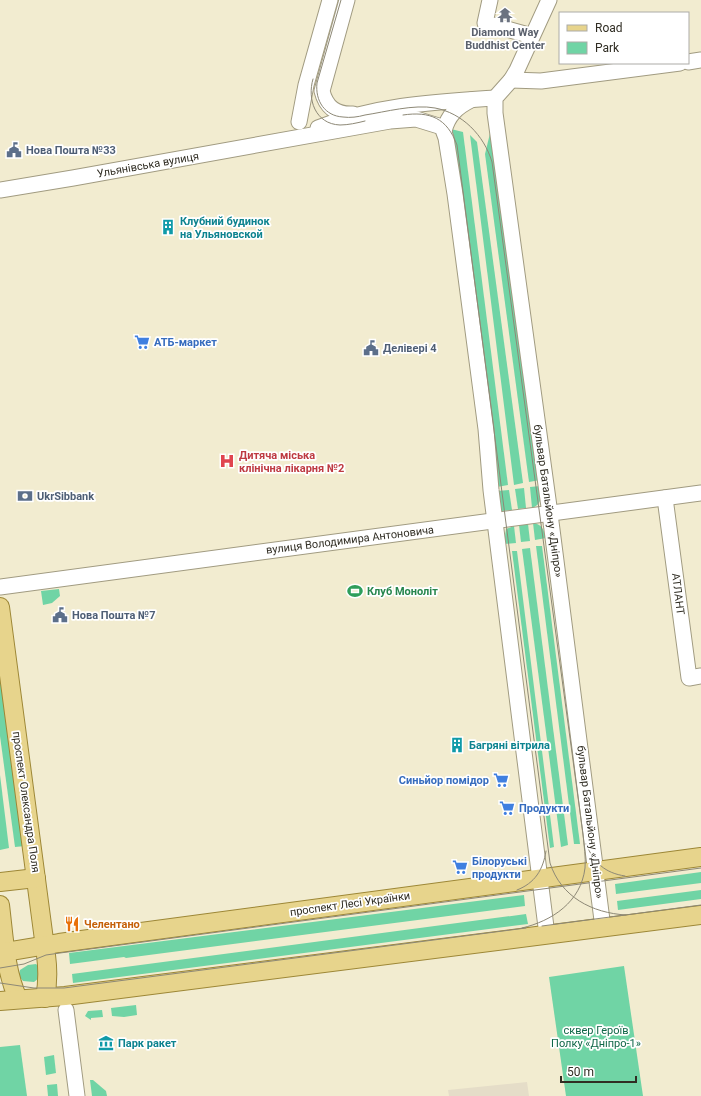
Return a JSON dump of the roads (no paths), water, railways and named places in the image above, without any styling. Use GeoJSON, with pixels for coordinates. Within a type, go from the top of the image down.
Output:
{"type":"FeatureCollection","features":[{"type":"Feature","properties":{"kind":"main road","name":"проспект Олександра Поля"},"geometry":{"type":"LineString","coordinates":[[0,607],[45,945],[48,972],[45,998]]}},
{"type":"Feature","properties":{"kind":"main road","name":"проспект Лесі Українки"},"geometry":{"type":"LineString","coordinates":[[3,952],[45,945],[701,857]]}},
{"type":"Feature","properties":{"kind":"main road"},"geometry":{"type":"LineString","coordinates":[[0,882],[36,878]]}},
{"type":"Feature","properties":{"kind":"main road"},"geometry":{"type":"LineString","coordinates":[[0,905],[3,952],[12,985],[18,999]]}},
{"type":"Feature","properties":{"kind":"main road"},"geometry":{"type":"LineString","coordinates":[[0,1001],[65,996],[701,916]]}},
{"type":"Feature","properties":{"kind":"street"},"geometry":{"type":"LineString","coordinates":[[299,122],[306,85],[330,0]]}},
{"type":"Feature","properties":{"kind":"street"},"geometry":{"type":"LineString","coordinates":[[279,140],[299,122],[322,91],[347,0]]}},
{"type":"Feature","properties":{"kind":"street"},"geometry":{"type":"LineString","coordinates":[[490,0],[485,23],[532,36]]}},
{"type":"Feature","properties":{"kind":"street"},"geometry":{"type":"LineString","coordinates":[[495,98],[511,80],[549,0]]}},
{"type":"Feature","properties":{"kind":"street"},"geometry":{"type":"LineString","coordinates":[[689,62],[701,60]]}},
{"type":"Feature","properties":{"kind":"street"},"geometry":{"type":"LineString","coordinates":[[511,80],[541,81],[672,64]]}},
{"type":"Feature","properties":{"kind":"street"},"geometry":{"type":"LineString","coordinates":[[322,91],[324,100],[329,107],[335,111],[349,114],[360,114]]}},
{"type":"Feature","properties":{"kind":"street","name":"Ульянівська вулиця"},"geometry":{"type":"LineString","coordinates":[[296,137],[330,123],[360,114],[417,103],[495,98]]}},
{"type":"Feature","properties":{"kind":"street","name":"бульвар Батальйону «Дніпро»"},"geometry":{"type":"LineString","coordinates":[[495,98],[496,121],[550,514],[603,928]]}},
{"type":"Feature","properties":{"kind":"street"},"geometry":{"type":"LineString","coordinates":[[472,100],[462,104],[451,114],[443,129],[455,194],[486,429],[495,521],[546,935]]}},
{"type":"Feature","properties":{"kind":"street","name":"Ульянівська вулиця"},"geometry":{"type":"LineString","coordinates":[[0,190],[192,157],[296,137],[408,119],[424,120],[443,129]]}},
{"type":"Feature","properties":{"kind":"street","name":"вулиця Володимира Антоновича"},"geometry":{"type":"LineString","coordinates":[[0,587],[701,493]]}},
{"type":"Feature","properties":{"kind":"street","name":"АТЛАНТ"},"geometry":{"type":"LineString","coordinates":[[665,498],[689,678],[701,676]]}},
{"type":"Feature","properties":{"kind":"street"},"geometry":{"type":"LineString","coordinates":[[66,1010],[77,1096]]}},
{"type":"Feature","properties":{"kind":"tram line"},"geometry":{"type":"LineString","coordinates":[[341,0],[317,83],[318,96],[326,111],[337,116],[348,117],[357,117],[418,107],[435,108],[445,111],[463,120],[478,134],[484,143],[492,162],[583,834],[585,860],[582,880],[578,891],[571,900],[554,915],[533,925],[522,928]]}},
{"type":"Feature","properties":{"kind":"tram line"},"geometry":{"type":"LineString","coordinates":[[313,79],[311,87],[312,102],[315,109],[324,120],[331,124],[340,125],[365,121]]}},
{"type":"Feature","properties":{"kind":"tram line"},"geometry":{"type":"LineString","coordinates":[[403,115],[421,114],[436,118],[448,128],[457,145],[550,863],[555,875],[562,885],[579,901],[601,911],[626,915]]}},
{"type":"Feature","properties":{"kind":"tram line"},"geometry":{"type":"LineString","coordinates":[[586,844],[593,857],[601,866],[606,870],[625,876]]}},
{"type":"Feature","properties":{"kind":"tram line"},"geometry":{"type":"LineString","coordinates":[[517,890],[529,884],[537,875],[543,864],[546,851]]}},
{"type":"Feature","properties":{"kind":"tram line"},"geometry":{"type":"LineString","coordinates":[[0,968],[24,964],[46,955],[60,953],[701,868]]}},
{"type":"Feature","properties":{"kind":"tram line"},"geometry":{"type":"LineString","coordinates":[[542,926],[701,905]]}},
{"type":"Feature","properties":{"kind":"tram line"},"geometry":{"type":"LineString","coordinates":[[0,983],[34,988],[64,988],[526,928]]}},
{"type":"Feature","properties":{"kind":"place","name":"Diamond Way Buddhist Center"},"geometry":{"type":"Point","coordinates":[505,15]}},
{"type":"Feature","properties":{"kind":"place","name":"Нова Пошта №33"},"geometry":{"type":"Point","coordinates":[14,150]}},
{"type":"Feature","properties":{"kind":"place","name":"Клубний будинок на Ульяновской"},"geometry":{"type":"Point","coordinates":[168,227]}},
{"type":"Feature","properties":{"kind":"place","name":"АТБ-маркет"},"geometry":{"type":"Point","coordinates":[142,342]}},
{"type":"Feature","properties":{"kind":"place","name":"Делівері 4"},"geometry":{"type":"Point","coordinates":[371,348]}},
{"type":"Feature","properties":{"kind":"place","name":"Дитяча міська клінічна лікарня №2"},"geometry":{"type":"Point","coordinates":[227,461]}},
{"type":"Feature","properties":{"kind":"place","name":"UkrSibbank"},"geometry":{"type":"Point","coordinates":[25,496]}},
{"type":"Feature","properties":{"kind":"place","name":"Клуб Моноліт"},"geometry":{"type":"Point","coordinates":[355,591]}},
{"type":"Feature","properties":{"kind":"place","name":"Нова Пошта №7"},"geometry":{"type":"Point","coordinates":[60,615]}},
{"type":"Feature","properties":{"kind":"place","name":"Багряні вітрила"},"geometry":{"type":"Point","coordinates":[457,745]}},
{"type":"Feature","properties":{"kind":"place","name":"Синьйор помідор"},"geometry":{"type":"Point","coordinates":[501,780]}},
{"type":"Feature","properties":{"kind":"place","name":"Продукти"},"geometry":{"type":"Point","coordinates":[507,808]}},
{"type":"Feature","properties":{"kind":"place","name":"Білоруські продукти"},"geometry":{"type":"Point","coordinates":[460,867]}},
{"type":"Feature","properties":{"kind":"place","name":"Челентано"},"geometry":{"type":"Point","coordinates":[72,924]}},
{"type":"Feature","properties":{"kind":"place","name":"Парк ракет"},"geometry":{"type":"Point","coordinates":[106,1043]}},
{"type":"Feature","properties":{"kind":"park label","name":"сквер Героїв Полку «Дніпро-1»"},"geometry":{"type":"Point","coordinates":[596,1036]}}]}
